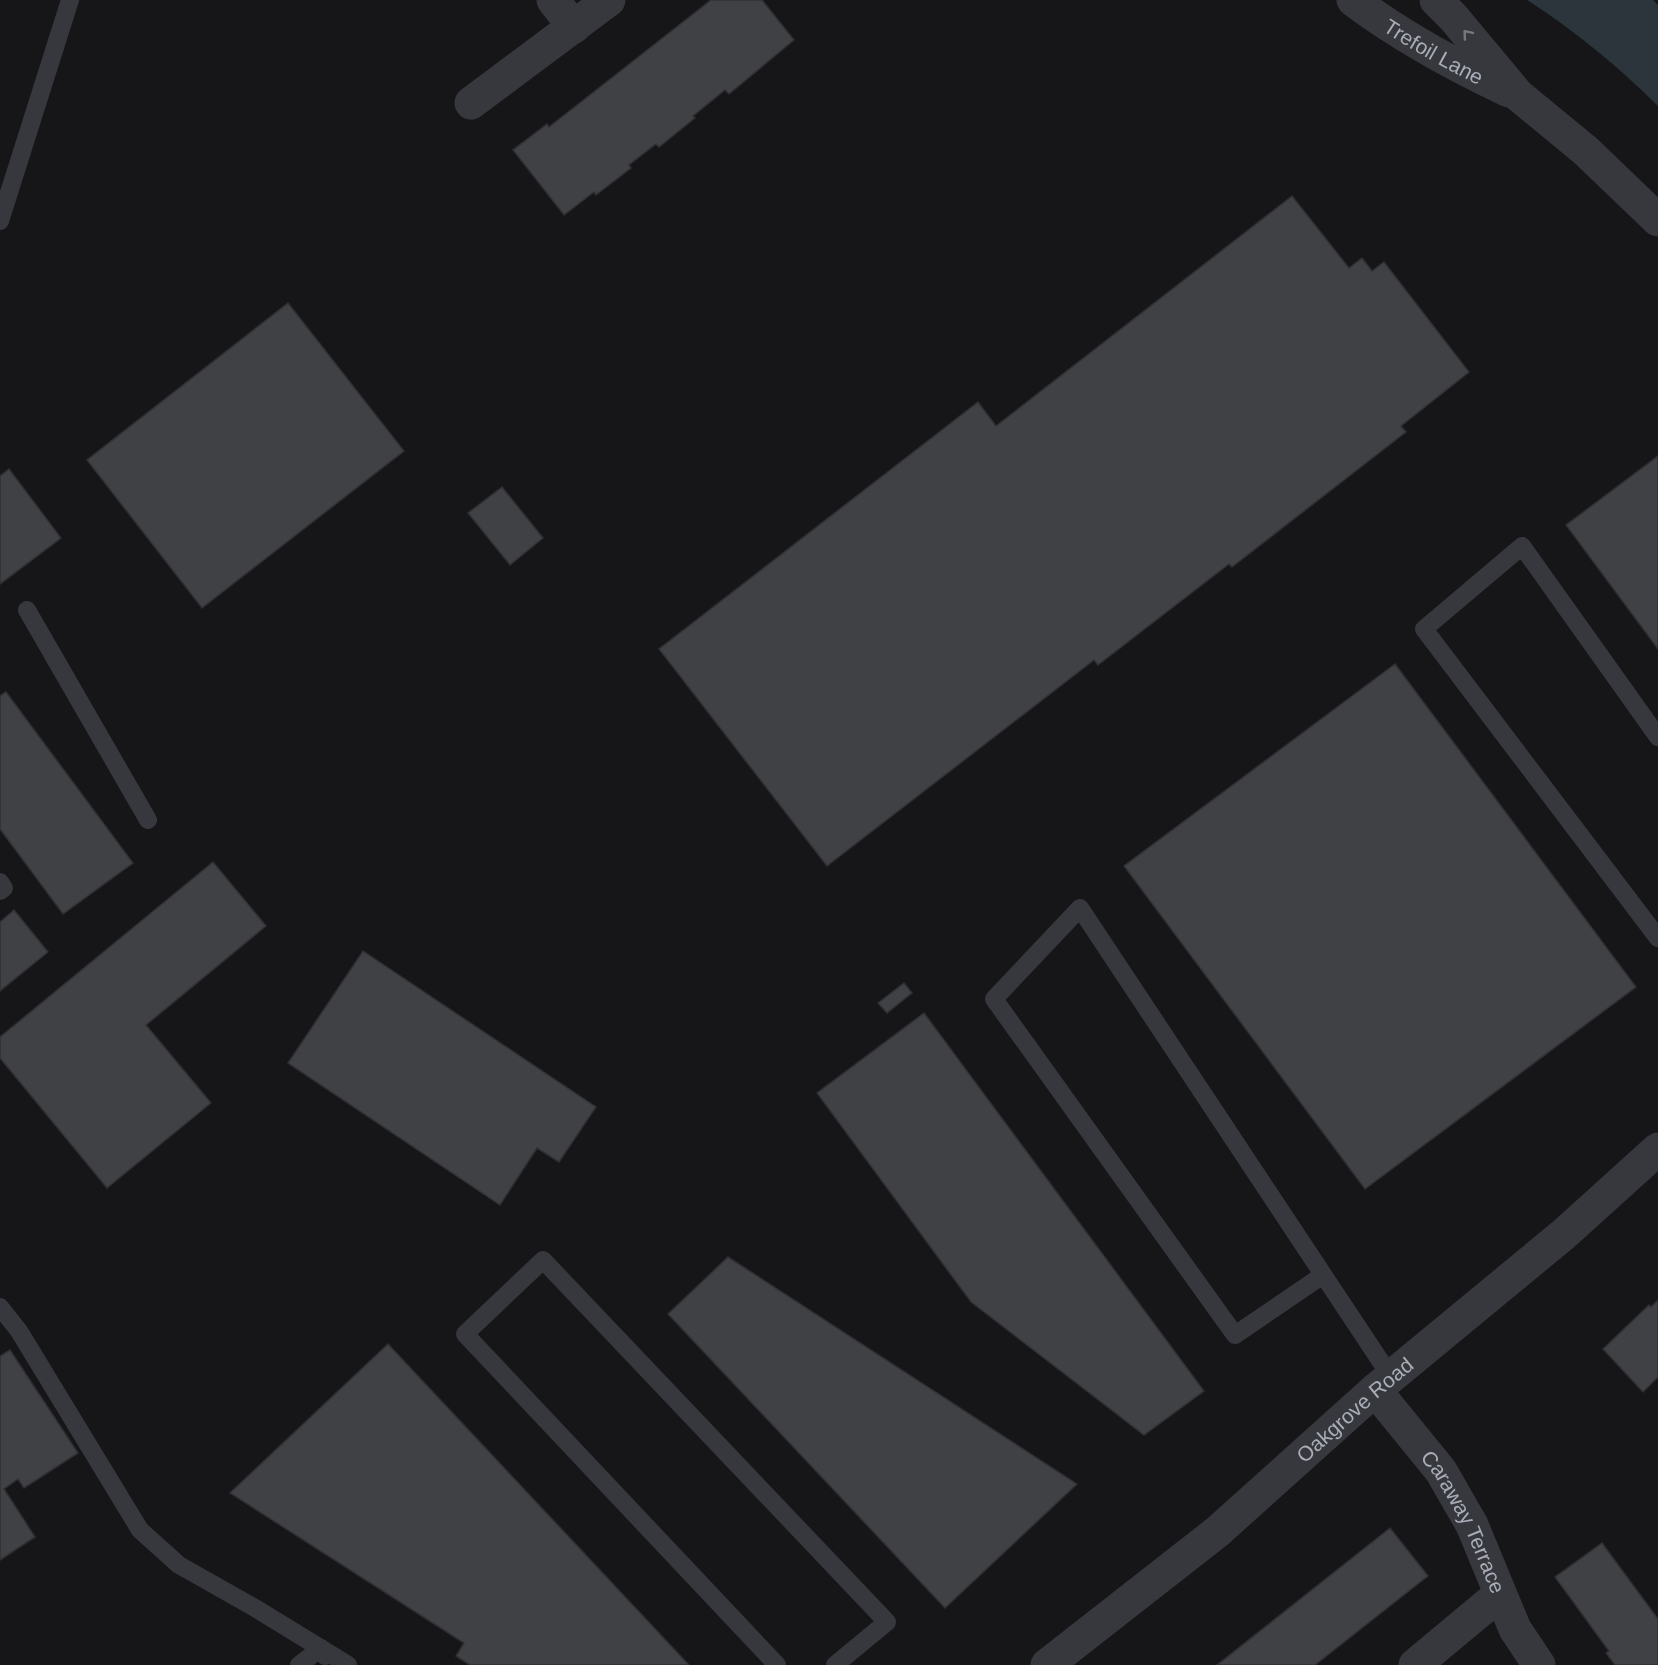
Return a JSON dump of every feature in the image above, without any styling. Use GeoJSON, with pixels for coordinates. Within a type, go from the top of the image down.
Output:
{"type":"FeatureCollection","features":[{"type":"Feature","properties":{"kind":"street"},"geometry":{"type":"LineString","coordinates":[[553,0],[574,27]]}},
{"type":"Feature","properties":{"kind":"street"},"geometry":{"type":"LineString","coordinates":[[471,103],[609,0]]}},
{"type":"Feature","properties":{"kind":"street","name":"Trefoil Lane"},"geometry":{"type":"LineString","coordinates":[[1353,0],[1421,46],[1518,95]]}},
{"type":"Feature","properties":{"kind":"street","name":"Trefoil Lane"},"geometry":{"type":"LineString","coordinates":[[1436,0],[1518,95],[1586,151],[1658,220]]}},
{"type":"Feature","properties":{"kind":"street","name":"Oakgrove Road"},"geometry":{"type":"LineString","coordinates":[[1047,1665],[1216,1532],[1383,1383],[1564,1234],[1658,1149]]}},
{"type":"Feature","properties":{"kind":"street","name":"Caraway Terrace"},"geometry":{"type":"LineString","coordinates":[[1383,1383],[1441,1471],[1473,1525],[1499,1595],[1515,1629],[1539,1665]]}},
{"type":"Feature","properties":{"kind":"street"},"geometry":{"type":"LineString","coordinates":[[1414,1665],[1499,1595]]}},
{"type":"Feature","properties":{"kind":"lane"},"geometry":{"type":"LineString","coordinates":[[0,221],[70,0]]}},
{"type":"Feature","properties":{"kind":"lane"},"geometry":{"type":"LineString","coordinates":[[1658,737],[1522,546],[1424,629],[1658,938]]}},
{"type":"Feature","properties":{"kind":"lane"},"geometry":{"type":"LineString","coordinates":[[27,610],[148,820]]}},
{"type":"Feature","properties":{"kind":"lane"},"geometry":{"type":"LineString","coordinates":[[0,882],[4,888],[0,891]]}},
{"type":"Feature","properties":{"kind":"lane"},"geometry":{"type":"LineString","coordinates":[[1323,1275],[1235,1335],[994,999],[1080,908],[1323,1275],[1383,1383]]}},
{"type":"Feature","properties":{"kind":"lane"},"geometry":{"type":"LineString","coordinates":[[777,1665],[465,1334],[543,1260],[887,1622],[844,1662]]}},
{"type":"Feature","properties":{"kind":"lane"},"geometry":{"type":"LineString","coordinates":[[0,1307],[20,1331],[140,1530],[179,1565],[348,1665]]}},
{"type":"Feature","properties":{"kind":"lane"},"geometry":{"type":"LineString","coordinates":[[299,1665],[321,1648]]}},
{"type":"Feature","properties":{"kind":"lane"},"geometry":{"type":"LineString","coordinates":[[321,1648],[329,1665]]}},
{"type":"Feature","properties":{"kind":"shaded area"},"geometry":{"type":"Polygon","coordinates":[[[1527,0],[1653,0],[1658,5],[1658,106],[1595,50],[1527,0]]]}},
{"type":"Feature","properties":{"kind":"building"},"geometry":{"type":"Polygon","coordinates":[[[711,0],[762,0],[794,40],[729,94],[725,90],[659,147],[656,144],[629,165],[631,168],[596,195],[594,192],[564,215],[513,150],[547,124],[549,127],[711,0]]]}},
{"type":"Feature","properties":{"kind":"building"},"geometry":{"type":"Polygon","coordinates":[[[1292,196],[1349,268],[1362,258],[1372,271],[1384,262],[1469,372],[1401,426],[1406,432],[1232,567],[1229,564],[1098,665],[1094,660],[827,866],[659,649],[978,402],[996,426],[1292,196]]]}},
{"type":"Feature","properties":{"kind":"building"},"geometry":{"type":"Polygon","coordinates":[[[288,303],[404,451],[202,608],[87,460],[288,303]]]}},
{"type":"Feature","properties":{"kind":"building"},"geometry":{"type":"Polygon","coordinates":[[[1658,456],[1658,649],[1566,525],[1658,456]]]}},
{"type":"Feature","properties":{"kind":"building"},"geometry":{"type":"Polygon","coordinates":[[[9,469],[61,538],[0,584],[0,476],[9,469]]]}},
{"type":"Feature","properties":{"kind":"building"},"geometry":{"type":"Polygon","coordinates":[[[502,487],[543,538],[510,565],[468,513],[502,487]]]}},
{"type":"Feature","properties":{"kind":"building"},"geometry":{"type":"Polygon","coordinates":[[[1395,664],[1636,987],[1365,1189],[1124,866],[1395,664]]]}},
{"type":"Feature","properties":{"kind":"building"},"geometry":{"type":"Polygon","coordinates":[[[6,692],[133,863],[63,914],[0,829],[0,696],[6,692]]]}},
{"type":"Feature","properties":{"kind":"building"},"geometry":{"type":"Polygon","coordinates":[[[213,862],[266,926],[146,1025],[211,1103],[107,1188],[0,1058],[0,1037],[213,862]]]}},
{"type":"Feature","properties":{"kind":"building"},"geometry":{"type":"Polygon","coordinates":[[[14,910],[48,952],[0,991],[0,922],[14,910]]]}},
{"type":"Feature","properties":{"kind":"building"},"geometry":{"type":"Polygon","coordinates":[[[363,951],[596,1107],[559,1162],[537,1148],[500,1205],[288,1063],[363,951]]]}},
{"type":"Feature","properties":{"kind":"building"},"geometry":{"type":"Polygon","coordinates":[[[904,983],[912,993],[887,1013],[878,1003],[904,983]]]}},
{"type":"Feature","properties":{"kind":"building"},"geometry":{"type":"Polygon","coordinates":[[[924,1013],[1204,1391],[1144,1435],[971,1302],[817,1093],[924,1013]]]}},
{"type":"Feature","properties":{"kind":"building"},"geometry":{"type":"Polygon","coordinates":[[[728,1257],[1077,1484],[945,1608],[668,1314],[728,1257]]]}},
{"type":"Feature","properties":{"kind":"building"},"geometry":{"type":"Polygon","coordinates":[[[1658,1300],[1658,1377],[1643,1392],[1603,1349],[1649,1305],[1651,1307],[1658,1300]]]}},
{"type":"Feature","properties":{"kind":"building"},"geometry":{"type":"Polygon","coordinates":[[[388,1344],[689,1665],[470,1665],[456,1656],[464,1643],[230,1493],[388,1344]]]}},
{"type":"Feature","properties":{"kind":"building"},"geometry":{"type":"Polygon","coordinates":[[[10,1350],[78,1453],[24,1488],[18,1479],[4,1489],[35,1537],[0,1560],[0,1356],[10,1350]]]}},
{"type":"Feature","properties":{"kind":"building"},"geometry":{"type":"Polygon","coordinates":[[[1390,1528],[1428,1576],[1315,1665],[1217,1665],[1390,1528]]]}},
{"type":"Feature","properties":{"kind":"building"},"geometry":{"type":"Polygon","coordinates":[[[1602,1543],[1658,1619],[1658,1665],[1615,1665],[1606,1653],[1609,1651],[1555,1577],[1602,1543]]]}}]}
